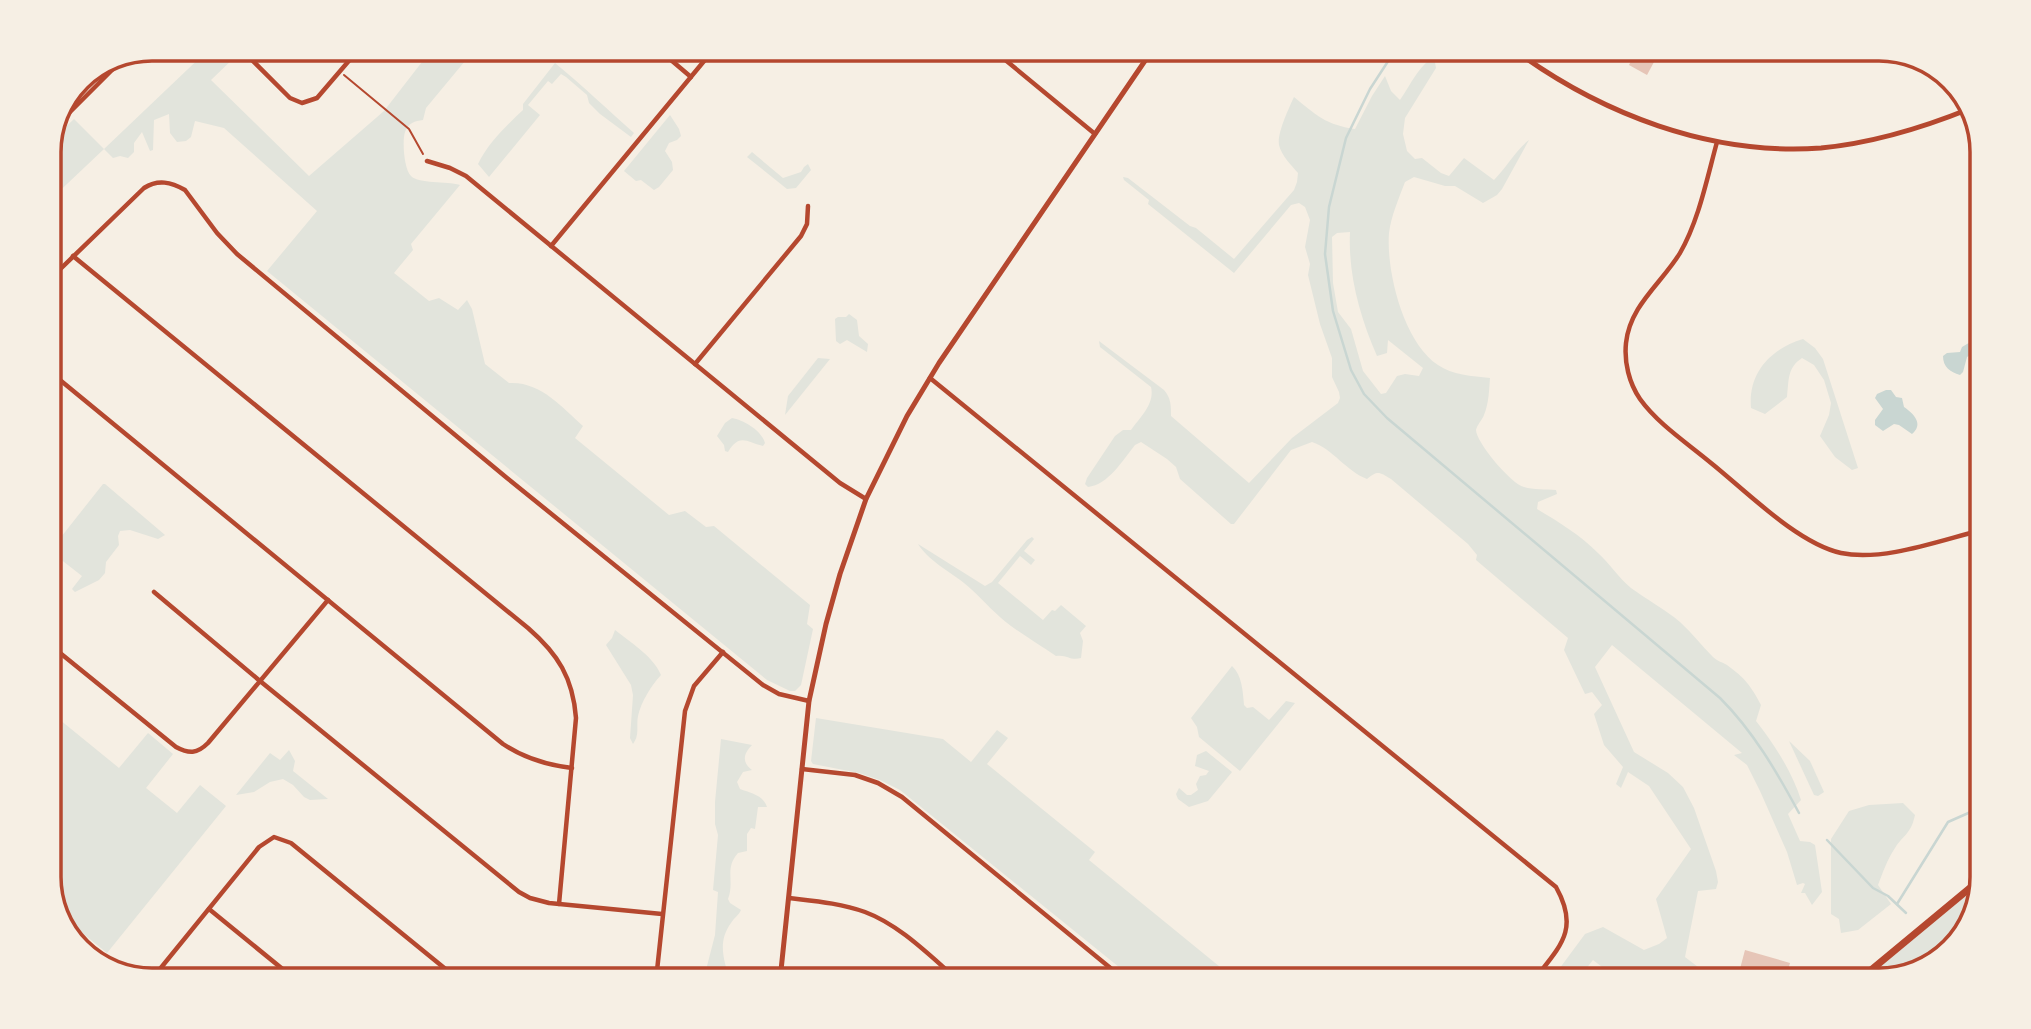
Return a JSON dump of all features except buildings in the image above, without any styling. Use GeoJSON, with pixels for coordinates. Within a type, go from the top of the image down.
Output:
{"type":"FeatureCollection","features":[{"type":"Feature","properties":{"kind":"highway"},"geometry":{"type":"LineString","coordinates":[[1873,968],[1969,889]]}},
{"type":"Feature","properties":{"kind":"street"},"geometry":{"type":"LineString","coordinates":[[253,61],[290,98],[302,103],[317,97],[349,61]]}},
{"type":"Feature","properties":{"kind":"street"},"geometry":{"type":"LineString","coordinates":[[672,61],[691,77]]}},
{"type":"Feature","properties":{"kind":"street"},"geometry":{"type":"LineString","coordinates":[[551,246],[704,61]]}},
{"type":"Feature","properties":{"kind":"street"},"geometry":{"type":"LineString","coordinates":[[1007,61],[1095,134]]}},
{"type":"Feature","properties":{"kind":"street"},"geometry":{"type":"LineString","coordinates":[[781,968],[809,701],[826,622],[866,499],[907,416],[930,377],[1145,61]]}},
{"type":"Feature","properties":{"kind":"street"},"geometry":{"type":"LineString","coordinates":[[1530,61],[1557,80],[1603,104],[1656,125],[1717,142],[1782,148],[1844,145],[1913,130],[1960,112]]}},
{"type":"Feature","properties":{"kind":"street"},"geometry":{"type":"LineString","coordinates":[[73,108],[107,73]]}},
{"type":"Feature","properties":{"kind":"street"},"geometry":{"type":"LineString","coordinates":[[1717,142],[1685,243],[1643,301],[1629,329],[1626,364],[1633,387],[1640,398],[1668,428],[1774,515],[1804,536],[1832,550],[1855,555],[1882,554],[1970,533]]}},
{"type":"Feature","properties":{"kind":"street"},"geometry":{"type":"LineString","coordinates":[[427,161],[466,176],[840,483],[866,499]]}},
{"type":"Feature","properties":{"kind":"street"},"geometry":{"type":"LineString","coordinates":[[61,268],[150,184],[164,182],[185,190],[227,245],[517,487],[772,691],[809,701]]}},
{"type":"Feature","properties":{"kind":"street"},"geometry":{"type":"LineString","coordinates":[[695,364],[801,236],[807,224],[808,206]]}},
{"type":"Feature","properties":{"kind":"street"},"geometry":{"type":"LineString","coordinates":[[73,256],[549,647],[568,679],[575,706],[576,729],[559,904]]}},
{"type":"Feature","properties":{"kind":"street"},"geometry":{"type":"LineString","coordinates":[[930,377],[1556,887],[1563,899],[1568,921],[1560,944],[1543,968]]}},
{"type":"Feature","properties":{"kind":"street"},"geometry":{"type":"LineString","coordinates":[[61,381],[503,744],[527,758],[552,766],[572,768]]}},
{"type":"Feature","properties":{"kind":"street"},"geometry":{"type":"LineString","coordinates":[[154,592],[519,892],[539,901],[662,914]]}},
{"type":"Feature","properties":{"kind":"street"},"geometry":{"type":"LineString","coordinates":[[61,655],[176,747],[190,753],[202,749],[208,743],[328,600]]}},
{"type":"Feature","properties":{"kind":"street"},"geometry":{"type":"LineString","coordinates":[[657,968],[685,711],[694,685],[723,652]]}},
{"type":"Feature","properties":{"kind":"street"},"geometry":{"type":"LineString","coordinates":[[802,769],[855,775],[878,783],[902,797],[1110,968]]}},
{"type":"Feature","properties":{"kind":"street"},"geometry":{"type":"LineString","coordinates":[[160,968],[259,847],[274,836],[291,843],[444,968]]}},
{"type":"Feature","properties":{"kind":"street"},"geometry":{"type":"LineString","coordinates":[[789,898],[836,904],[878,918],[904,935],[944,968]]}},
{"type":"Feature","properties":{"kind":"street"},"geometry":{"type":"LineString","coordinates":[[209,909],[281,968]]}},
{"type":"Feature","properties":{"kind":"path"},"geometry":{"type":"LineString","coordinates":[[340,72],[409,130],[427,161]]}},
{"type":"Feature","properties":{"kind":"shaded area"},"geometry":{"type":"Polygon","coordinates":[[[196,61],[231,61],[211,80],[309,176],[384,111],[423,61],[465,61],[426,108],[423,120],[408,126],[404,142],[404,155],[411,176],[420,180],[460,185],[411,244],[413,250],[394,273],[429,301],[439,298],[458,310],[467,300],[472,309],[485,364],[509,383],[531,386],[550,397],[583,426],[575,438],[669,515],[685,511],[706,527],[714,526],[810,605],[807,624],[813,629],[801,685],[795,691],[790,691],[767,680],[267,271],[317,211],[224,128],[195,121],[191,137],[177,142],[170,133],[169,114],[154,120],[153,150],[150,151],[142,132],[134,143],[134,152],[128,158],[113,158],[104,149],[196,61]]]}},
{"type":"Feature","properties":{"kind":"shaded area"},"geometry":{"type":"Polygon","coordinates":[[[1429,61],[1435,61],[1436,68],[1405,118],[1403,134],[1407,151],[1415,159],[1422,158],[1449,176],[1464,158],[1494,180],[1529,140],[1502,189],[1483,203],[1455,186],[1445,186],[1414,177],[1405,182],[1395,207],[1389,233],[1389,249],[1394,286],[1407,324],[1426,355],[1438,365],[1456,373],[1490,378],[1487,406],[1476,430],[1478,436],[1495,462],[1518,484],[1531,489],[1556,490],[1557,494],[1538,502],[1537,509],[1584,540],[1631,588],[1680,622],[1713,657],[1727,665],[1747,683],[1761,705],[1756,721],[1782,759],[1801,800],[1788,814],[1800,841],[1815,845],[1822,892],[1812,905],[1805,893],[1801,893],[1805,884],[1797,885],[1787,852],[1747,765],[1734,755],[1742,753],[1612,645],[1595,667],[1634,752],[1668,773],[1683,787],[1694,808],[1716,871],[1716,889],[1698,891],[1685,957],[1697,968],[1603,968],[1593,960],[1587,968],[1560,968],[1585,934],[1603,927],[1644,950],[1667,938],[1656,899],[1691,849],[1649,786],[1628,772],[1621,788],[1616,784],[1623,767],[1604,745],[1594,714],[1602,705],[1592,692],[1585,694],[1564,650],[1568,638],[1476,560],[1477,555],[1468,544],[1391,479],[1379,473],[1367,479],[1312,442],[1291,450],[1234,524],[1180,479],[1176,467],[1167,459],[1141,442],[1135,445],[1102,482],[1088,487],[1085,484],[1115,436],[1123,430],[1131,430],[1149,405],[1152,393],[1151,387],[1100,347],[1099,341],[1164,390],[1170,402],[1171,416],[1249,483],[1292,438],[1338,403],[1340,398],[1332,377],[1332,358],[1308,275],[1310,264],[1305,247],[1310,220],[1305,207],[1299,203],[1291,205],[1234,273],[1148,204],[1149,200],[1123,177],[1196,228],[1234,259],[1294,190],[1297,182],[1298,173],[1279,145],[1282,127],[1294,97],[1329,122],[1355,129],[1385,76],[1391,91],[1400,100],[1419,70],[1429,61]],[[1350,232],[1337,233],[1332,237],[1333,283],[1338,312],[1351,329],[1363,371],[1381,394],[1386,393],[1397,376],[1419,376],[1423,368],[1388,340],[1387,353],[1377,356],[1356,296],[1350,232]]]}},
{"type":"Feature","properties":{"kind":"shaded area"},"geometry":{"type":"Polygon","coordinates":[[[555,63],[634,133],[631,137],[600,114],[589,103],[587,95],[561,74],[552,84],[548,81],[528,105],[540,115],[489,177],[478,164],[482,156],[523,110],[523,104],[555,63]]]}},
{"type":"Feature","properties":{"kind":"shaded area"},"geometry":{"type":"Polygon","coordinates":[[[670,115],[681,136],[669,143],[665,151],[672,162],[673,170],[654,190],[624,171],[670,115]]]}},
{"type":"Feature","properties":{"kind":"shaded area"},"geometry":{"type":"Polygon","coordinates":[[[74,119],[104,149],[61,190],[64,129],[74,119]]]}},
{"type":"Feature","properties":{"kind":"shaded area"},"geometry":{"type":"Polygon","coordinates":[[[752,152],[783,178],[801,172],[808,164],[811,170],[796,188],[787,189],[747,157],[752,152]]]}},
{"type":"Feature","properties":{"kind":"shaded area"},"geometry":{"type":"Polygon","coordinates":[[[849,314],[857,320],[859,336],[868,344],[867,352],[847,340],[840,344],[836,341],[835,319],[849,314]]]}},
{"type":"Feature","properties":{"kind":"shaded area"},"geometry":{"type":"Polygon","coordinates":[[[1803,339],[1815,348],[1823,359],[1858,468],[1852,470],[1835,457],[1820,436],[1831,403],[1824,380],[1814,365],[1802,358],[1791,370],[1787,397],[1765,414],[1751,408],[1753,384],[1763,364],[1781,349],[1803,339]]]}},
{"type":"Feature","properties":{"kind":"shaded area"},"geometry":{"type":"Polygon","coordinates":[[[1970,342],[1970,355],[1960,375],[1948,368],[1943,356],[1960,352],[1962,347],[1970,342]]]}},
{"type":"Feature","properties":{"kind":"shaded area"},"geometry":{"type":"Polygon","coordinates":[[[818,358],[830,359],[785,415],[788,396],[818,358]]]}},
{"type":"Feature","properties":{"kind":"shaded area"},"geometry":{"type":"Polygon","coordinates":[[[1886,390],[1891,390],[1896,397],[1902,398],[1904,407],[1916,419],[1917,427],[1912,434],[1899,425],[1894,424],[1883,431],[1875,425],[1875,420],[1883,409],[1875,398],[1886,390]]]}},
{"type":"Feature","properties":{"kind":"shaded area"},"geometry":{"type":"Polygon","coordinates":[[[732,418],[756,430],[765,443],[763,446],[744,440],[736,442],[728,452],[725,451],[717,436],[725,423],[732,418]]]}},
{"type":"Feature","properties":{"kind":"shaded area"},"geometry":{"type":"Polygon","coordinates":[[[103,484],[165,535],[158,539],[130,530],[120,531],[119,545],[106,562],[105,573],[99,580],[75,592],[72,589],[82,576],[61,560],[61,537],[103,484]]]}},
{"type":"Feature","properties":{"kind":"shaded area"},"geometry":{"type":"Polygon","coordinates":[[[1032,537],[1034,539],[1024,551],[1035,560],[1031,565],[1020,556],[998,583],[1043,620],[1061,605],[1086,626],[1080,633],[1083,641],[1081,658],[1056,656],[1016,630],[964,583],[929,557],[918,544],[985,586],[992,582],[1032,537]]]}},
{"type":"Feature","properties":{"kind":"shaded area"},"geometry":{"type":"Polygon","coordinates":[[[615,630],[647,656],[661,675],[641,705],[633,744],[630,738],[633,695],[631,685],[606,645],[615,630]]]}},
{"type":"Feature","properties":{"kind":"shaded area"},"geometry":{"type":"Polygon","coordinates":[[[1232,666],[1240,679],[1244,705],[1247,708],[1253,707],[1269,720],[1286,701],[1295,703],[1240,771],[1199,737],[1191,718],[1232,666]]]}},
{"type":"Feature","properties":{"kind":"shaded area"},"geometry":{"type":"Polygon","coordinates":[[[816,718],[943,739],[971,762],[997,730],[1008,738],[987,764],[1095,852],[1089,860],[1221,968],[1120,968],[900,790],[859,773],[813,764],[811,761],[816,718]]]}},
{"type":"Feature","properties":{"kind":"shaded area"},"geometry":{"type":"Polygon","coordinates":[[[61,721],[119,768],[148,733],[173,754],[146,788],[177,813],[200,785],[226,806],[107,953],[80,931],[63,895],[61,721]]]}},
{"type":"Feature","properties":{"kind":"shaded area"},"geometry":{"type":"Polygon","coordinates":[[[721,739],[752,745],[745,758],[746,764],[752,770],[743,772],[737,782],[740,789],[760,797],[767,807],[758,807],[755,829],[751,828],[747,834],[747,851],[738,853],[732,864],[728,899],[741,910],[724,937],[727,968],[707,966],[715,935],[718,892],[713,890],[718,835],[715,802],[721,739]]]}},
{"type":"Feature","properties":{"kind":"shaded area"},"geometry":{"type":"Polygon","coordinates":[[[1789,741],[1810,761],[1824,792],[1818,796],[1814,795],[1789,741]]]}},
{"type":"Feature","properties":{"kind":"shaded area"},"geometry":{"type":"Polygon","coordinates":[[[289,750],[295,761],[293,771],[328,799],[310,800],[283,779],[270,782],[254,792],[236,795],[270,753],[280,760],[289,750]]]}},
{"type":"Feature","properties":{"kind":"shaded area"},"geometry":{"type":"Polygon","coordinates":[[[1206,751],[1232,772],[1208,801],[1189,807],[1178,799],[1176,794],[1179,788],[1187,795],[1198,790],[1196,784],[1200,776],[1209,771],[1195,766],[1197,755],[1206,751]]]}},
{"type":"Feature","properties":{"kind":"shaded area"},"geometry":{"type":"Polygon","coordinates":[[[1903,803],[1915,815],[1909,830],[1890,857],[1878,885],[1891,904],[1858,930],[1841,933],[1839,919],[1831,914],[1831,839],[1849,811],[1869,805],[1903,803]]]}},
{"type":"Feature","properties":{"kind":"shaded area"},"geometry":{"type":"Polygon","coordinates":[[[1968,894],[1965,906],[1951,932],[1934,949],[1903,965],[1878,968],[1968,894]]]}},
{"type":"Feature","properties":{"kind":"waterway"},"geometry":{"type":"LineString","coordinates":[[1388,61],[1370,89],[1346,138],[1329,207],[1325,254],[1333,311],[1351,370],[1364,394],[1387,418],[1720,698],[1764,752],[1799,813]]}},
{"type":"Feature","properties":{"kind":"waterway"},"geometry":{"type":"LineString","coordinates":[[1897,904],[1948,822],[1970,812]]}},
{"type":"Feature","properties":{"kind":"waterway"},"geometry":{"type":"LineString","coordinates":[[1827,840],[1873,888],[1888,896],[1906,913]]}}]}
